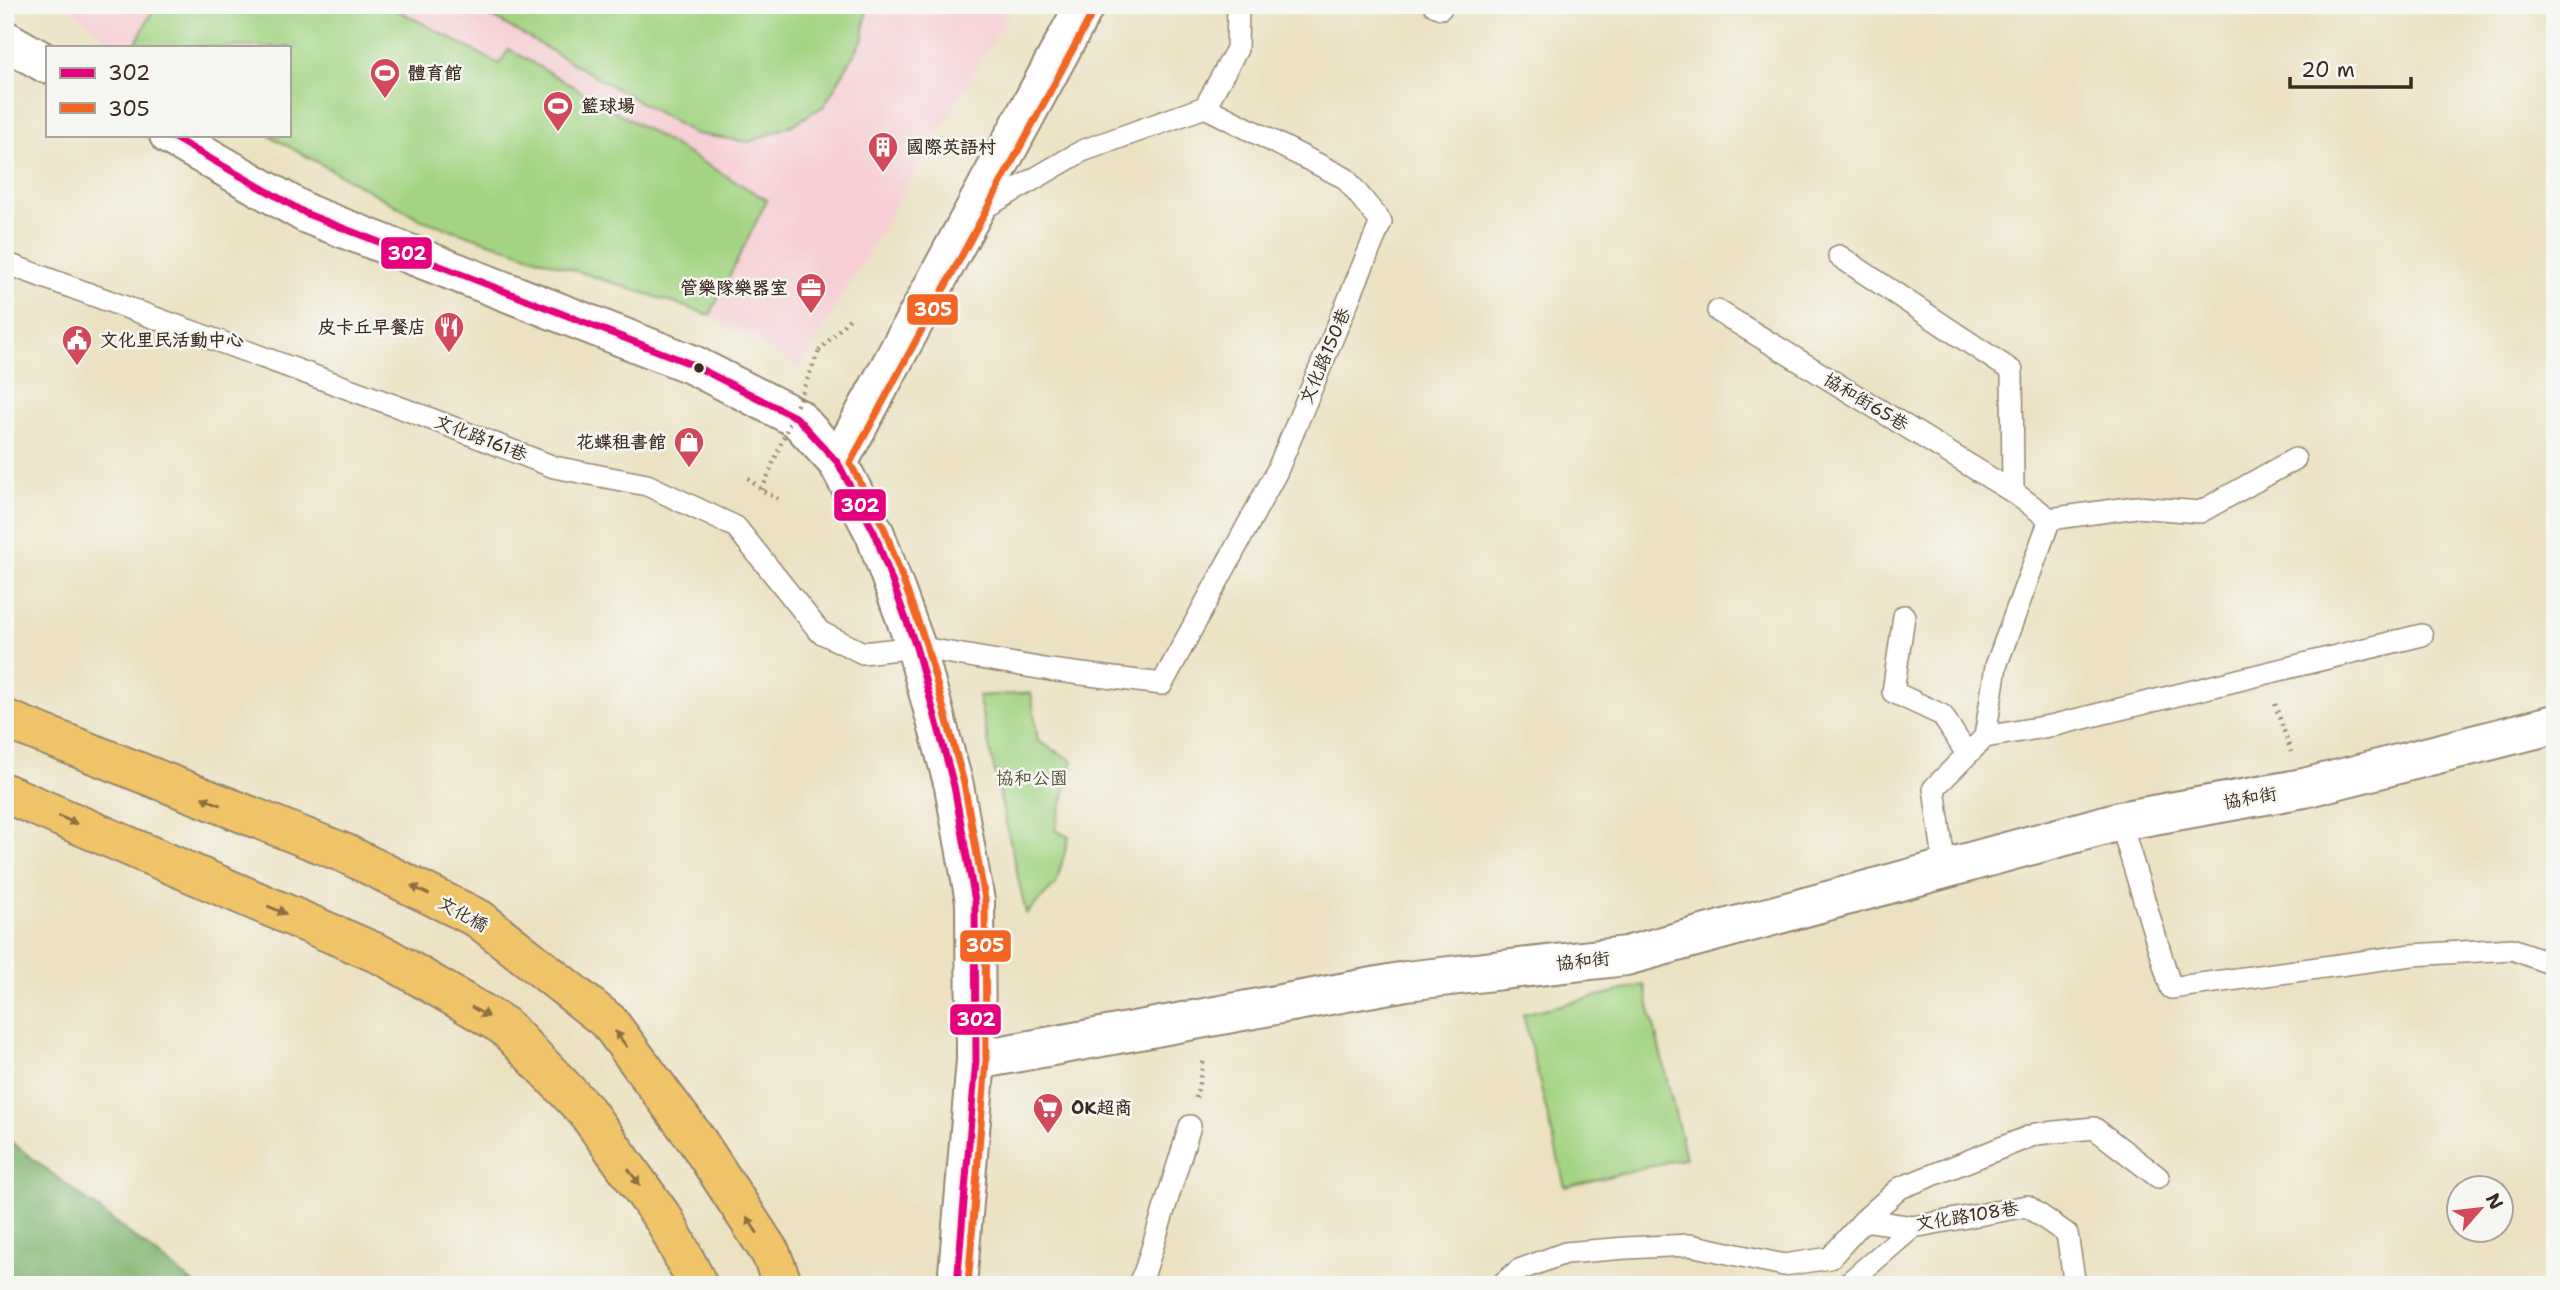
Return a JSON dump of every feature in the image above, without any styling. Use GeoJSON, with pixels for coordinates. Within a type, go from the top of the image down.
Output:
{"type":"FeatureCollection","features":[{"type":"Feature","properties":{"kind":"main road","name":"文化橋"},"geometry":{"type":"LineString","coordinates":[[5,719],[344,853],[479,919],[609,1022],[698,1142],[771,1254],[783,1285]]}},
{"type":"Feature","properties":{"kind":"main road"},"geometry":{"type":"LineString","coordinates":[[5,793],[386,957],[504,1026],[586,1111],[665,1220],[698,1285]]}},
{"type":"Feature","properties":{"kind":"street"},"geometry":{"type":"LineString","coordinates":[[838,463],[1085,5]]}},
{"type":"Feature","properties":{"kind":"street"},"geometry":{"type":"LineString","coordinates":[[5,40],[46,63]]}},
{"type":"Feature","properties":{"kind":"street"},"geometry":{"type":"LineString","coordinates":[[171,136],[307,214],[725,380],[797,418],[838,463],[875,534],[916,647],[954,786],[975,901],[976,1060],[957,1285]]}},
{"type":"Feature","properties":{"kind":"street","name":"協和街"},"geometry":{"type":"LineString","coordinates":[[976,1060],[1406,981],[1626,956],[2120,821],[2304,788],[2555,724]]}},
{"type":"Feature","properties":{"kind":"lane"},"geometry":{"type":"LineString","coordinates":[[974,214],[1082,151],[1205,107],[1237,49],[1237,5]]}},
{"type":"Feature","properties":{"kind":"lane"},"geometry":{"type":"LineString","coordinates":[[1434,5],[1441,8],[1442,5]]}},
{"type":"Feature","properties":{"kind":"lane","name":"文化路150巷"},"geometry":{"type":"LineString","coordinates":[[916,647],[1050,670],[1162,684],[1270,483],[1381,222],[1345,178],[1205,107]]}},
{"type":"Feature","properties":{"kind":"lane"},"geometry":{"type":"LineString","coordinates":[[1839,256],[2012,371],[2013,492]]}},
{"type":"Feature","properties":{"kind":"lane","name":"文化路161巷"},"geometry":{"type":"LineString","coordinates":[[5,263],[426,417],[554,467],[647,485],[736,527],[820,632],[863,653],[916,647]]}},
{"type":"Feature","properties":{"kind":"lane","name":"協和街65巷"},"geometry":{"type":"LineString","coordinates":[[1718,311],[2013,492],[2050,519]]}},
{"type":"Feature","properties":{"kind":"lane"},"geometry":{"type":"LineString","coordinates":[[1985,737],[1996,666],[2050,519],[2136,507],[2200,512],[2295,459]]}},
{"type":"Feature","properties":{"kind":"lane"},"geometry":{"type":"LineString","coordinates":[[1904,616],[1893,692],[1942,715],[1967,754]]}},
{"type":"Feature","properties":{"kind":"lane"},"geometry":{"type":"LineString","coordinates":[[1945,869],[1934,788],[1985,737],[2056,724],[2422,635]]}},
{"type":"Feature","properties":{"kind":"lane"},"geometry":{"type":"LineString","coordinates":[[2120,821],[2171,988],[2412,955],[2512,949],[2555,965]]}},
{"type":"Feature","properties":{"kind":"lane"},"geometry":{"type":"LineString","coordinates":[[1147,1280],[1190,1126]]}},
{"type":"Feature","properties":{"kind":"lane"},"geometry":{"type":"LineString","coordinates":[[1501,1285],[1519,1270],[1565,1253],[1690,1245],[1784,1265],[1830,1258],[1864,1220],[1900,1188],[2036,1134],[2094,1128],[2158,1177]]}},
{"type":"Feature","properties":{"kind":"lane","name":"文化路108巷"},"geometry":{"type":"LineString","coordinates":[[1864,1220],[1913,1227],[2027,1206],[2067,1234],[2075,1285]]}},
{"type":"Feature","properties":{"kind":"lane"},"geometry":{"type":"LineString","coordinates":[[1846,1285],[1913,1227]]}},
{"type":"Feature","properties":{"kind":"path"},"geometry":{"type":"LineString","coordinates":[[762,490],[819,351],[851,317]]}},
{"type":"Feature","properties":{"kind":"path"},"geometry":{"type":"LineString","coordinates":[[748,478],[778,499]]}},
{"type":"Feature","properties":{"kind":"path"},"geometry":{"type":"LineString","coordinates":[[2264,673],[2304,788]]}},
{"type":"Feature","properties":{"kind":"path"},"geometry":{"type":"LineString","coordinates":[[1190,1126],[1213,1016]]}},
{"type":"Feature","properties":{"kind":"shaded area"},"geometry":{"type":"Polygon","coordinates":[[[67,5],[1014,5],[800,369],[710,315],[422,220],[270,136],[290,136],[290,46],[115,46],[67,5]]]}},
{"type":"Feature","properties":{"kind":"green space"},"geometry":{"type":"Polygon","coordinates":[[[155,5],[388,5],[499,64],[509,49],[767,200],[710,315],[422,220],[270,136],[290,136],[290,46],[134,46],[155,5]]]}},
{"type":"Feature","properties":{"kind":"green space"},"geometry":{"type":"Polygon","coordinates":[[[472,5],[867,5],[863,39],[824,106],[792,125],[749,142],[695,134],[472,5]]]}},
{"type":"Feature","properties":{"kind":"green space","name":"協和公園"},"geometry":{"type":"Polygon","coordinates":[[[1031,693],[1038,741],[1073,761],[1055,830],[1069,837],[1056,884],[1026,914],[978,696],[1031,693]]]}},
{"type":"Feature","properties":{"kind":"green space"},"geometry":{"type":"Polygon","coordinates":[[[1644,985],[1686,1158],[1565,1187],[1523,1014],[1644,985]]]}},
{"type":"Feature","properties":{"kind":"green space"},"geometry":{"type":"Polygon","coordinates":[[[5,1137],[196,1285],[5,1285],[5,1137]]]}},
{"type":"Feature","properties":{"kind":"transit line","name":"305"},"geometry":{"type":"LineString","coordinates":[[968,1285],[986,1061],[985,899],[964,783],[926,644],[885,530],[850,463],[1094,10]]}},
{"type":"Feature","properties":{"kind":"transit line","name":"302"},"geometry":{"type":"LineString","coordinates":[[171,136],[307,214],[691,364],[797,418],[838,463],[875,534],[916,647],[954,786],[975,901],[976,1060],[957,1285]]}},
{"type":"Feature","properties":{"kind":"place","name":"體育館"},"geometry":{"type":"Point","coordinates":[385,100]}},
{"type":"Feature","properties":{"kind":"place","name":"籃球場"},"geometry":{"type":"Point","coordinates":[558,133]}},
{"type":"Feature","properties":{"kind":"place","name":"國際英語村"},"geometry":{"type":"Point","coordinates":[883,174]}},
{"type":"Feature","properties":{"kind":"place","name":"管樂隊樂器室"},"geometry":{"type":"Point","coordinates":[811,315]}},
{"type":"Feature","properties":{"kind":"place","name":"皮卡丘早餐店"},"geometry":{"type":"Point","coordinates":[449,354]}},
{"type":"Feature","properties":{"kind":"place","name":"文化里民活動中心"},"geometry":{"type":"Point","coordinates":[77,367]}},
{"type":"Feature","properties":{"kind":"place","name":"花蝶租書館"},"geometry":{"type":"Point","coordinates":[689,469]}},
{"type":"Feature","properties":{"kind":"place","name":"OK超商"},"geometry":{"type":"Point","coordinates":[1048,1135]}}]}
